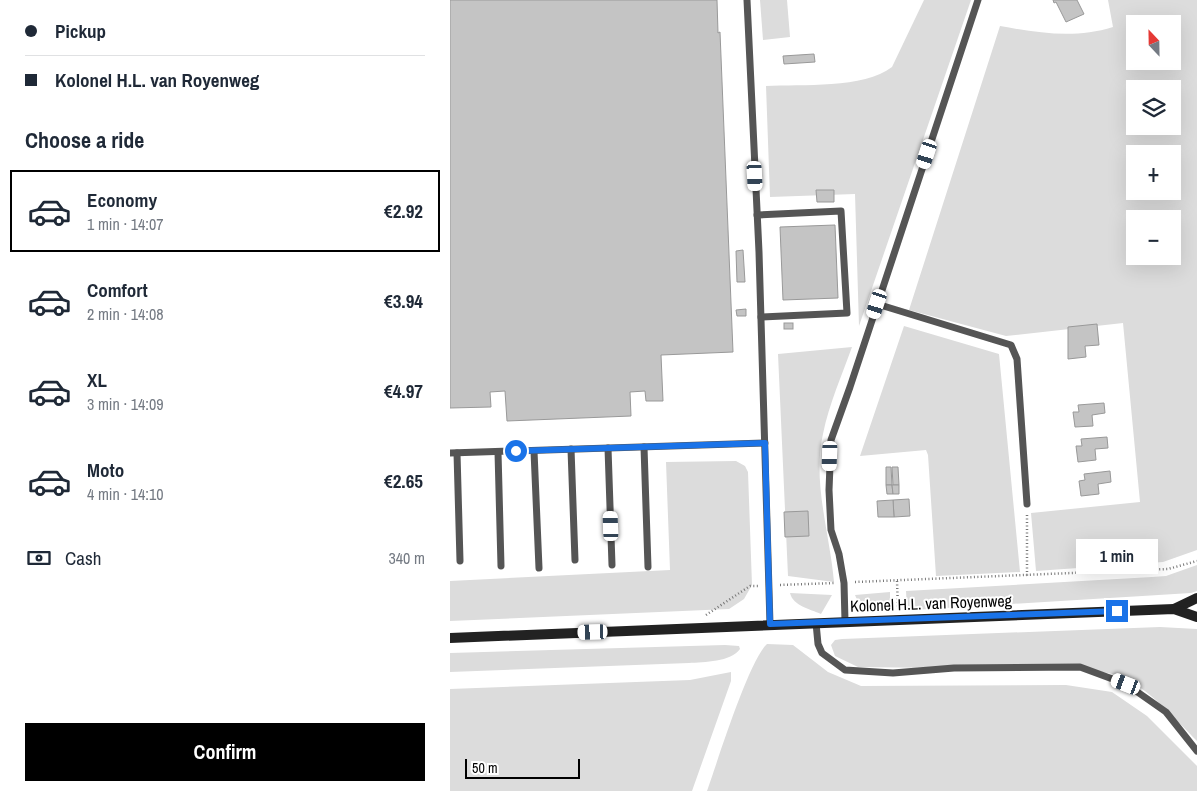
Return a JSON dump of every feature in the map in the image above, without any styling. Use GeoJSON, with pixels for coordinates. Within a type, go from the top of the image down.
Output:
{"type":"FeatureCollection","features":[{"type":"Feature","properties":{"kind":"street","name":"Kolonel H.L. van Royenweg"},"geometry":{"type":"LineString","coordinates":[[1174,609],[1197,598]]}},
{"type":"Feature","properties":{"kind":"street","name":"Kolonel H.L. van Royenweg"},"geometry":{"type":"LineString","coordinates":[[450,638],[1174,609],[1197,617]]}},
{"type":"Feature","properties":{"kind":"lane"},"geometry":{"type":"LineString","coordinates":[[747,0],[761,317],[770,624]]}},
{"type":"Feature","properties":{"kind":"lane"},"geometry":{"type":"LineString","coordinates":[[846,621],[844,583],[839,554],[831,530],[831,440],[978,0]]}},
{"type":"Feature","properties":{"kind":"lane"},"geometry":{"type":"LineString","coordinates":[[757,215],[841,211],[847,313],[761,317]]}},
{"type":"Feature","properties":{"kind":"lane"},"geometry":{"type":"LineString","coordinates":[[877,304],[1011,345],[1017,359],[1027,504]]}},
{"type":"Feature","properties":{"kind":"lane"},"geometry":{"type":"LineString","coordinates":[[460,561],[453,453],[765,443]]}},
{"type":"Feature","properties":{"kind":"lane"},"geometry":{"type":"LineString","coordinates":[[644,447],[648,567]]}},
{"type":"Feature","properties":{"kind":"lane"},"geometry":{"type":"LineString","coordinates":[[608,448],[612,566]]}},
{"type":"Feature","properties":{"kind":"lane"},"geometry":{"type":"LineString","coordinates":[[571,449],[575,560]]}},
{"type":"Feature","properties":{"kind":"lane"},"geometry":{"type":"LineString","coordinates":[[534,451],[539,568]]}},
{"type":"Feature","properties":{"kind":"lane"},"geometry":{"type":"LineString","coordinates":[[498,452],[500,566]]}},
{"type":"Feature","properties":{"kind":"lane"},"geometry":{"type":"LineString","coordinates":[[816,623],[820,649],[833,663],[845,670],[893,673],[954,668],[1080,667],[1126,684],[1166,712],[1197,751]]}},
{"type":"Feature","properties":{"kind":"path"},"geometry":{"type":"LineString","coordinates":[[1027,504],[1027,576]]}},
{"type":"Feature","properties":{"kind":"path"},"geometry":{"type":"LineString","coordinates":[[687,628],[750,586],[1168,569],[1197,561]]}},
{"type":"Feature","properties":{"kind":"shaded area"},"geometry":{"type":"Polygon","coordinates":[[[760,0],[787,0],[790,37],[763,40],[760,0]]]}},
{"type":"Feature","properties":{"kind":"shaded area"},"geometry":{"type":"Polygon","coordinates":[[[924,0],[971,0],[859,326],[855,194],[770,197],[766,86],[832,84],[865,79],[880,74],[892,67],[924,0]]]}},
{"type":"Feature","properties":{"kind":"shaded area"},"geometry":{"type":"Polygon","coordinates":[[[1108,0],[1197,0],[1197,550],[1163,562],[1036,571],[1031,513],[1140,502],[1123,323],[1006,336],[909,310],[1000,26],[1057,34],[1099,31],[1113,27],[1108,0]]]}},
{"type":"Feature","properties":{"kind":"shaded area"},"geometry":{"type":"Polygon","coordinates":[[[904,326],[999,354],[1020,572],[936,576],[928,455],[926,450],[860,456],[904,326]]]}},
{"type":"Feature","properties":{"kind":"shaded area"},"geometry":{"type":"Polygon","coordinates":[[[852,347],[829,412],[820,452],[823,508],[834,582],[788,576],[778,354],[852,347]]]}},
{"type":"Feature","properties":{"kind":"shaded area"},"geometry":{"type":"Polygon","coordinates":[[[736,461],[745,466],[748,472],[752,585],[744,599],[729,609],[450,621],[450,581],[670,570],[666,462],[736,461]]]}},
{"type":"Feature","properties":{"kind":"shaded area"},"geometry":{"type":"Polygon","coordinates":[[[1197,565],[1197,591],[1191,593],[913,610],[907,607],[906,591],[1166,576],[1197,565]]]}},
{"type":"Feature","properties":{"kind":"shaded area"},"geometry":{"type":"Polygon","coordinates":[[[890,592],[890,610],[884,612],[869,610],[860,604],[855,595],[890,592]]]}},
{"type":"Feature","properties":{"kind":"shaded area"},"geometry":{"type":"Polygon","coordinates":[[[790,593],[832,595],[821,614],[798,604],[790,593]]]}},
{"type":"Feature","properties":{"kind":"shaded area"},"geometry":{"type":"Polygon","coordinates":[[[1160,627],[1197,629],[1197,741],[1140,687],[1113,674],[1092,670],[858,667],[835,656],[831,645],[835,640],[842,639],[1160,627]]]}},
{"type":"Feature","properties":{"kind":"shaded area"},"geometry":{"type":"Polygon","coordinates":[[[767,644],[793,645],[828,672],[861,686],[1066,685],[1112,692],[1147,716],[1197,766],[1197,791],[707,791],[751,670],[767,644]]]}},
{"type":"Feature","properties":{"kind":"shaded area"},"geometry":{"type":"Polygon","coordinates":[[[739,646],[740,649],[730,657],[702,662],[450,672],[450,653],[739,646]]]}},
{"type":"Feature","properties":{"kind":"shaded area"},"geometry":{"type":"Polygon","coordinates":[[[731,672],[731,681],[692,791],[450,791],[450,689],[690,680],[731,672]]]}},
{"type":"Feature","properties":{"kind":"building"},"geometry":{"type":"Polygon","coordinates":[[[450,0],[717,0],[718,33],[720,32],[733,352],[661,355],[663,401],[646,401],[645,391],[630,392],[631,416],[507,421],[505,391],[490,392],[491,407],[450,408],[450,0]]]}},
{"type":"Feature","properties":{"kind":"building"},"geometry":{"type":"Polygon","coordinates":[[[1053,0],[1077,0],[1084,14],[1066,22],[1056,2],[1054,3],[1053,0]]]}},
{"type":"Feature","properties":{"kind":"building"},"geometry":{"type":"Polygon","coordinates":[[[814,54],[815,62],[784,64],[783,56],[814,54]]]}},
{"type":"Feature","properties":{"kind":"building"},"geometry":{"type":"Polygon","coordinates":[[[816,190],[834,190],[834,202],[817,202],[816,190]]]}},
{"type":"Feature","properties":{"kind":"building"},"geometry":{"type":"Polygon","coordinates":[[[835,225],[838,298],[783,300],[780,227],[835,225]]]}},
{"type":"Feature","properties":{"kind":"building"},"geometry":{"type":"Polygon","coordinates":[[[743,250],[745,282],[737,282],[736,251],[743,250]]]}},
{"type":"Feature","properties":{"kind":"building"},"geometry":{"type":"Polygon","coordinates":[[[746,309],[746,316],[737,316],[736,310],[746,309]]]}},
{"type":"Feature","properties":{"kind":"building"},"geometry":{"type":"Polygon","coordinates":[[[784,323],[793,323],[793,329],[784,329],[784,323]]]}},
{"type":"Feature","properties":{"kind":"building"},"geometry":{"type":"Polygon","coordinates":[[[1097,324],[1099,345],[1085,346],[1086,357],[1068,359],[1068,327],[1097,324]]]}},
{"type":"Feature","properties":{"kind":"building"},"geometry":{"type":"Polygon","coordinates":[[[1104,403],[1105,413],[1092,415],[1093,426],[1075,427],[1073,412],[1079,412],[1078,405],[1104,403]]]}},
{"type":"Feature","properties":{"kind":"building"},"geometry":{"type":"Polygon","coordinates":[[[1107,437],[1108,448],[1095,449],[1096,460],[1078,462],[1076,446],[1082,446],[1081,439],[1107,437]]]}},
{"type":"Feature","properties":{"kind":"building"},"geometry":{"type":"Polygon","coordinates":[[[886,467],[891,467],[892,485],[886,485],[886,467]]]}},
{"type":"Feature","properties":{"kind":"building"},"geometry":{"type":"Polygon","coordinates":[[[892,467],[898,467],[899,485],[893,485],[892,467]]]}},
{"type":"Feature","properties":{"kind":"building"},"geometry":{"type":"Polygon","coordinates":[[[1110,471],[1111,482],[1098,484],[1099,494],[1081,496],[1079,481],[1085,480],[1084,474],[1110,471]]]}},
{"type":"Feature","properties":{"kind":"building"},"geometry":{"type":"Polygon","coordinates":[[[886,485],[892,485],[893,494],[887,494],[886,485]]]}},
{"type":"Feature","properties":{"kind":"building"},"geometry":{"type":"Polygon","coordinates":[[[892,485],[899,485],[899,494],[893,494],[892,485]]]}},
{"type":"Feature","properties":{"kind":"building"},"geometry":{"type":"Polygon","coordinates":[[[909,499],[910,516],[894,517],[893,500],[909,499]]]}},
{"type":"Feature","properties":{"kind":"building"},"geometry":{"type":"Polygon","coordinates":[[[893,500],[894,517],[878,517],[877,501],[893,500]]]}},
{"type":"Feature","properties":{"kind":"building"},"geometry":{"type":"Polygon","coordinates":[[[808,511],[809,536],[785,537],[784,512],[808,511]]]}},
{"type":"Feature","properties":{"kind":"route"},"geometry":{"type":"LineString","coordinates":[[516,451],[765,443],[770,624],[1117,611]]}}]}
